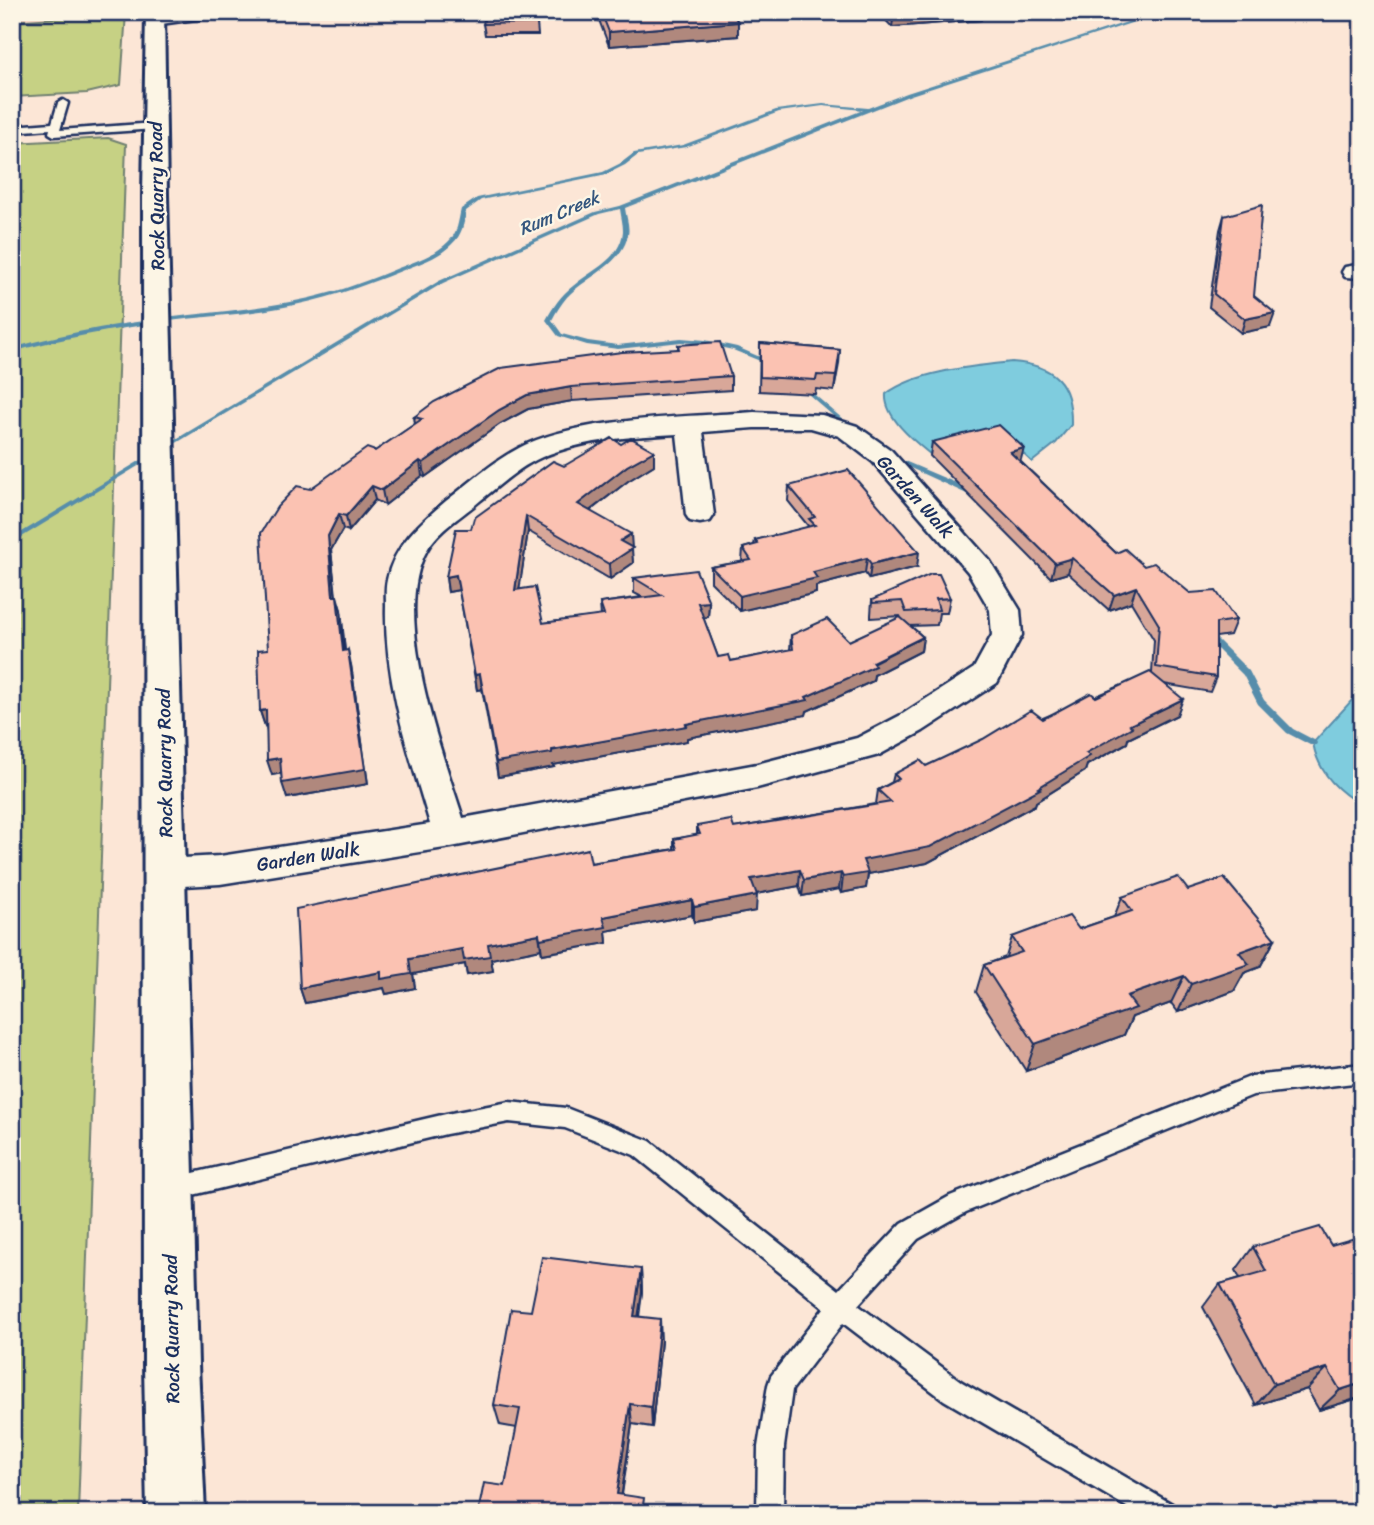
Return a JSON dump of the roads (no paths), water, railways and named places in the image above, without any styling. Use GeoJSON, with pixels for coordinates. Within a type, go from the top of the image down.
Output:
{"type":"FeatureCollection","features":[{"type":"Feature","properties":{"kind":"street"},"geometry":{"type":"LineString","coordinates":[[155,16],[211,12]]}},
{"type":"Feature","properties":{"kind":"street"},"geometry":{"type":"LineString","coordinates":[[593,12],[620,16],[693,12]]}},
{"type":"Feature","properties":{"kind":"street","name":"Rock Quarry Road"},"geometry":{"type":"LineString","coordinates":[[155,16],[169,1190],[176,1513]]}},
{"type":"Feature","properties":{"kind":"street","name":"Garden Walk"},"geometry":{"type":"LineString","coordinates":[[165,873],[220,870],[451,834],[757,776],[867,747],[912,723],[985,675],[1007,635],[1005,610],[979,566],[882,456],[848,431],[813,420],[689,424],[612,431],[574,438],[531,452],[503,468],[427,531],[413,549],[401,580],[400,636],[417,726],[451,834]]}},
{"type":"Feature","properties":{"kind":"street"},"geometry":{"type":"LineString","coordinates":[[689,424],[700,515]]}},
{"type":"Feature","properties":{"kind":"lane"},"geometry":{"type":"LineString","coordinates":[[63,103],[54,133],[155,126]]}},
{"type":"Feature","properties":{"kind":"lane"},"geometry":{"type":"LineString","coordinates":[[12,129],[56,126]]}},
{"type":"Feature","properties":{"kind":"lane"},"geometry":{"type":"LineString","coordinates":[[770,1513],[771,1447],[780,1385],[841,1306],[910,1231],[958,1205],[1252,1086],[1362,1073]]}},
{"type":"Feature","properties":{"kind":"lane"},"geometry":{"type":"LineString","coordinates":[[169,1190],[446,1124],[509,1112],[566,1118],[642,1147],[841,1306],[953,1391],[1163,1513]]}},
{"type":"Feature","properties":{"kind":"water"},"geometry":{"type":"Polygon","coordinates":[[[1012,362],[1039,367],[1049,372],[1058,379],[1068,397],[1071,425],[1056,443],[1032,462],[1003,435],[930,454],[901,428],[887,403],[886,394],[913,380],[946,371],[1012,362]]]}},
{"type":"Feature","properties":{"kind":"water"},"geometry":{"type":"Polygon","coordinates":[[[1362,689],[1362,805],[1336,787],[1319,763],[1313,743],[1362,689]]]}},
{"type":"Feature","properties":{"kind":"waterway","name":"Rum Creek"},"geometry":{"type":"LineString","coordinates":[[622,207],[909,94],[1163,12]]}},
{"type":"Feature","properties":{"kind":"waterway"},"geometry":{"type":"LineString","coordinates":[[12,350],[88,332],[278,306],[331,294],[382,277],[442,250],[458,234],[463,210],[479,199],[605,173],[636,154],[684,146],[778,111],[823,105],[866,109]]}},
{"type":"Feature","properties":{"kind":"waterway","name":"Rum Creek"},"geometry":{"type":"LineString","coordinates":[[166,447],[441,282],[597,213],[622,207]]}},
{"type":"Feature","properties":{"kind":"waterway"},"geometry":{"type":"LineString","coordinates":[[622,207],[625,225],[622,246],[609,262],[576,286],[557,306],[549,320],[560,335],[587,343],[618,347],[681,340],[705,342],[735,348],[767,362]]}},
{"type":"Feature","properties":{"kind":"waterway"},"geometry":{"type":"LineString","coordinates":[[802,386],[849,427]]}},
{"type":"Feature","properties":{"kind":"waterway","name":"Rum Creek"},"geometry":{"type":"LineString","coordinates":[[12,541],[151,456]]}},
{"type":"Feature","properties":{"kind":"waterway"},"geometry":{"type":"LineString","coordinates":[[895,459],[972,493]]}},
{"type":"Feature","properties":{"kind":"waterway"},"geometry":{"type":"LineString","coordinates":[[1208,635],[1246,673],[1261,702],[1290,731],[1313,743]]}}]}
